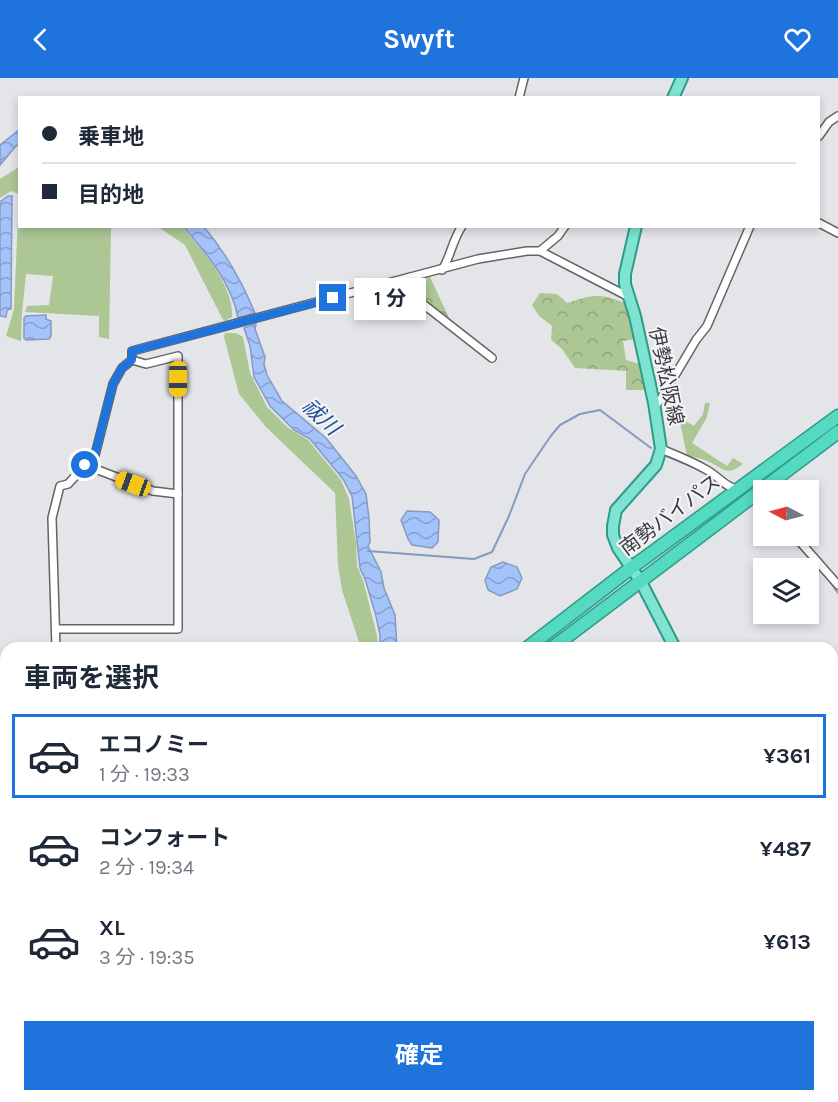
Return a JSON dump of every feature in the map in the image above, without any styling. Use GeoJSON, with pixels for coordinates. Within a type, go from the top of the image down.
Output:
{"type":"FeatureCollection","features":[{"type":"Feature","properties":{"kind":"highway","name":"南勢バイパス"},"geometry":{"type":"LineString","coordinates":[[535,642],[631,568],[838,416]]}},
{"type":"Feature","properties":{"kind":"highway","name":"南勢バイパス"},"geometry":{"type":"LineString","coordinates":[[560,642],[757,499],[838,432]]}},
{"type":"Feature","properties":{"kind":"main road"},"geometry":{"type":"LineString","coordinates":[[674,96],[682,78]]}},
{"type":"Feature","properties":{"kind":"main road","name":"伊勢松阪線"},"geometry":{"type":"LineString","coordinates":[[636,228],[625,274],[627,296],[634,316],[655,406],[662,449],[656,465],[616,510],[613,536],[618,548],[641,582],[672,642]]}},
{"type":"Feature","properties":{"kind":"street"},"geometry":{"type":"LineString","coordinates":[[520,96],[524,78]]}},
{"type":"Feature","properties":{"kind":"street"},"geometry":{"type":"LineString","coordinates":[[820,135],[829,122],[838,116]]}},
{"type":"Feature","properties":{"kind":"street"},"geometry":{"type":"LineString","coordinates":[[820,224],[838,233]]}},
{"type":"Feature","properties":{"kind":"street"},"geometry":{"type":"LineString","coordinates":[[442,270],[449,259],[454,237],[461,228]]}},
{"type":"Feature","properties":{"kind":"street"},"geometry":{"type":"LineString","coordinates":[[540,251],[558,236],[564,228]]}},
{"type":"Feature","properties":{"kind":"street"},"geometry":{"type":"LineString","coordinates":[[655,406],[706,326],[749,228]]}},
{"type":"Feature","properties":{"kind":"street"},"geometry":{"type":"LineString","coordinates":[[132,360],[132,351],[478,259],[527,251],[540,251],[627,296]]}},
{"type":"Feature","properties":{"kind":"street"},"geometry":{"type":"LineString","coordinates":[[411,277],[423,304],[492,358]]}},
{"type":"Feature","properties":{"kind":"street"},"geometry":{"type":"LineString","coordinates":[[56,628],[178,629],[178,356],[146,364],[132,360]]}},
{"type":"Feature","properties":{"kind":"street"},"geometry":{"type":"LineString","coordinates":[[56,642],[52,518],[54,506],[60,486],[68,484],[95,454],[113,384],[122,368],[132,360]]}},
{"type":"Feature","properties":{"kind":"street"},"geometry":{"type":"LineString","coordinates":[[662,449],[702,467],[717,476],[729,488],[737,489]]}},
{"type":"Feature","properties":{"kind":"street"},"geometry":{"type":"LineString","coordinates":[[85,465],[153,491],[178,494]]}},
{"type":"Feature","properties":{"kind":"street"},"geometry":{"type":"LineString","coordinates":[[804,546],[838,585]]}},
{"type":"Feature","properties":{"kind":"green space"},"geometry":{"type":"Polygon","coordinates":[[[18,168],[18,194],[11,191],[0,198],[0,179],[18,168]]]}},
{"type":"Feature","properties":{"kind":"green space"},"geometry":{"type":"Polygon","coordinates":[[[18,217],[18,228],[111,228],[109,339],[99,337],[99,316],[25,312],[27,306],[49,305],[53,276],[26,274],[21,341],[6,336],[14,309],[18,217]]]}},
{"type":"Feature","properties":{"kind":"green space"},"geometry":{"type":"Polygon","coordinates":[[[160,228],[183,228],[199,246],[228,293],[232,317],[225,321],[222,318],[185,245],[160,228]]]}},
{"type":"Feature","properties":{"kind":"green space"},"geometry":{"type":"Polygon","coordinates":[[[430,277],[450,320],[425,301],[418,279],[430,277]]]}},
{"type":"Feature","properties":{"kind":"green space"},"geometry":{"type":"Polygon","coordinates":[[[540,293],[557,294],[567,303],[604,296],[627,304],[637,339],[623,341],[626,360],[641,364],[648,390],[626,390],[626,371],[575,368],[562,349],[551,340],[552,326],[539,316],[532,305],[540,293]]]}},
{"type":"Feature","properties":{"kind":"green space"},"geometry":{"type":"Polygon","coordinates":[[[225,333],[236,333],[243,337],[250,373],[267,407],[287,427],[308,440],[341,480],[349,499],[357,566],[363,580],[378,642],[359,642],[342,590],[338,565],[335,493],[266,427],[239,394],[224,337],[225,333]]]}},
{"type":"Feature","properties":{"kind":"green space"},"geometry":{"type":"Polygon","coordinates":[[[705,403],[710,403],[707,417],[692,443],[727,466],[733,458],[743,464],[737,468],[728,471],[704,460],[687,456],[681,418],[694,426],[703,414],[705,403]]]}},
{"type":"Feature","properties":{"kind":"water"},"geometry":{"type":"Polygon","coordinates":[[[18,131],[18,145],[0,165],[0,145],[18,131]]]}},
{"type":"Feature","properties":{"kind":"water"},"geometry":{"type":"Polygon","coordinates":[[[12,196],[11,309],[7,310],[6,317],[0,316],[0,202],[12,196]]]}},
{"type":"Feature","properties":{"kind":"water"},"geometry":{"type":"Polygon","coordinates":[[[185,228],[205,228],[233,268],[255,313],[238,318],[230,293],[209,258],[185,228]]]}},
{"type":"Feature","properties":{"kind":"water"},"geometry":{"type":"Polygon","coordinates":[[[46,315],[46,319],[51,321],[49,339],[26,340],[24,338],[24,318],[46,315]]]}},
{"type":"Feature","properties":{"kind":"water"},"geometry":{"type":"Polygon","coordinates":[[[256,324],[255,329],[265,357],[267,375],[282,401],[326,438],[356,476],[366,494],[370,542],[368,546],[381,572],[384,588],[395,615],[397,642],[380,642],[376,616],[360,568],[352,496],[343,479],[310,439],[294,430],[270,406],[254,377],[250,346],[244,328],[256,324]]]}},
{"type":"Feature","properties":{"kind":"water"},"geometry":{"type":"Polygon","coordinates":[[[407,511],[430,512],[439,520],[438,542],[432,548],[412,545],[401,520],[407,511]]]}},
{"type":"Feature","properties":{"kind":"water"},"geometry":{"type":"Polygon","coordinates":[[[503,562],[517,567],[522,578],[517,589],[500,596],[488,590],[485,580],[491,567],[503,562]]]}},
{"type":"Feature","properties":{"kind":"waterway"},"geometry":{"type":"LineString","coordinates":[[368,551],[474,559],[492,552],[525,474],[560,425],[580,414],[600,410],[651,448]]}},
{"type":"Feature","properties":{"kind":"waterway"},"geometry":{"type":"LineString","coordinates":[[664,455],[695,468]]}},
{"type":"Feature","properties":{"kind":"waterway"},"geometry":{"type":"LineString","coordinates":[[798,546],[809,558]]}},
{"type":"Feature","properties":{"kind":"waterway"},"geometry":{"type":"LineString","coordinates":[[826,576],[838,593]]}},
{"type":"Feature","properties":{"kind":"route"},"geometry":{"type":"LineString","coordinates":[[85,465],[95,454],[113,384],[122,368],[132,360],[132,351],[333,298]]}},
{"type":"Feature","properties":{"kind":"water label","name":"祓川"},"geometry":{"type":"Point","coordinates":[321,417]}}]}
